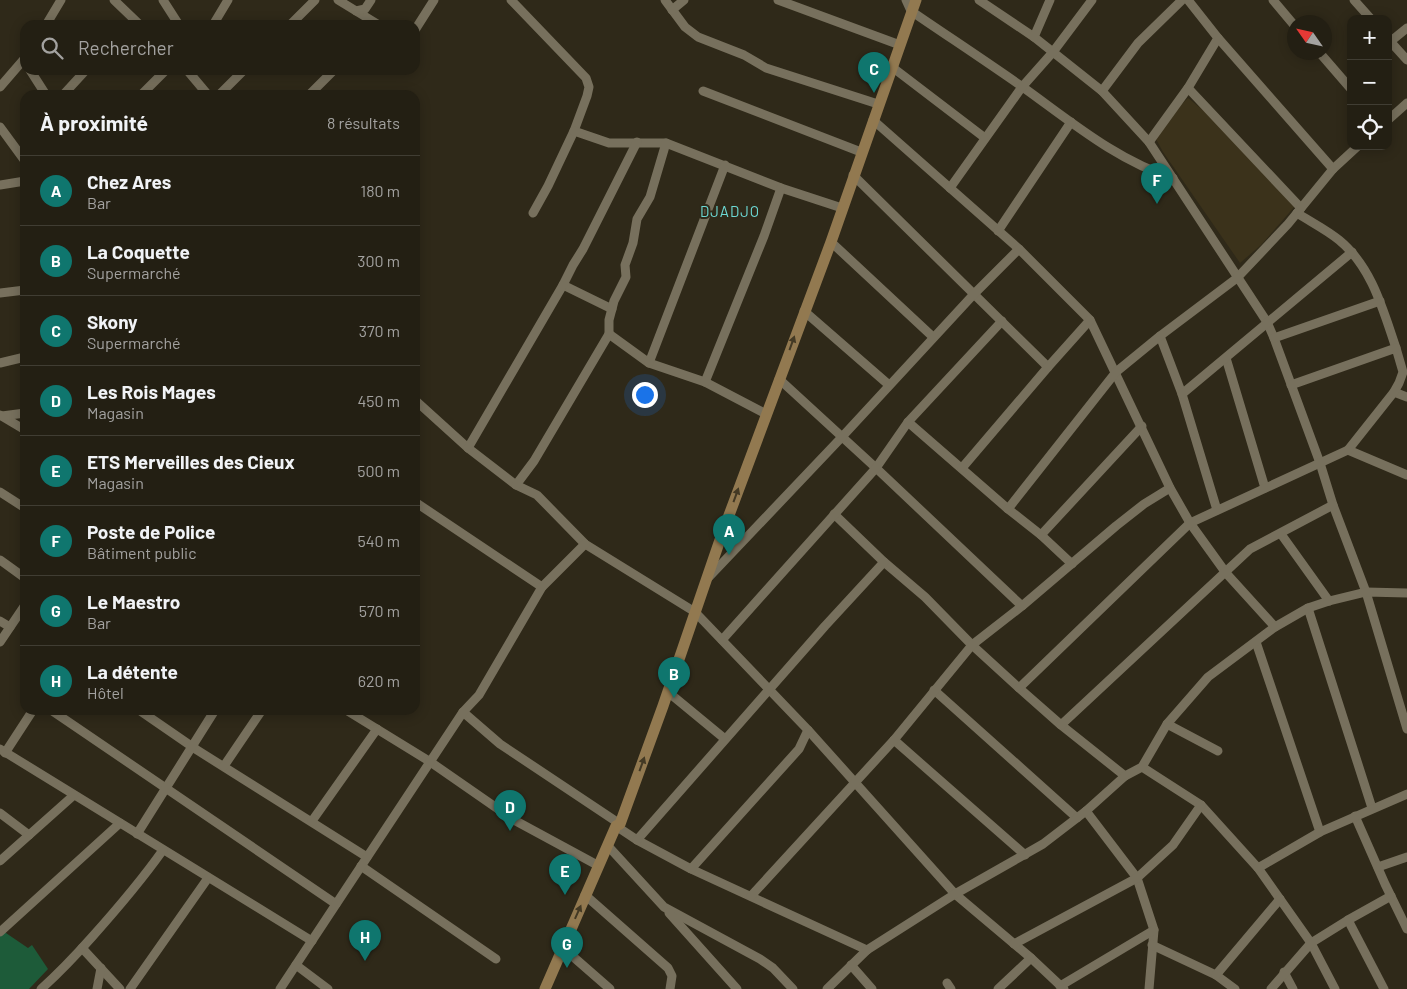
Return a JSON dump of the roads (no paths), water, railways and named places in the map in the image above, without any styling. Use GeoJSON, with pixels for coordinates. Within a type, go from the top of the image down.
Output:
{"type":"FeatureCollection","features":[{"type":"Feature","properties":{"kind":"main road"},"geometry":{"type":"LineString","coordinates":[[545,989],[562,946],[618,825],[668,692],[705,581],[830,242],[900,45],[909,6],[916,0]]}},
{"type":"Feature","properties":{"kind":"street"},"geometry":{"type":"LineString","coordinates":[[49,20],[61,0]]}},
{"type":"Feature","properties":{"kind":"street"},"geometry":{"type":"LineString","coordinates":[[114,0],[134,20]]}},
{"type":"Feature","properties":{"kind":"street"},"geometry":{"type":"LineString","coordinates":[[163,0],[176,20]]}},
{"type":"Feature","properties":{"kind":"street"},"geometry":{"type":"LineString","coordinates":[[216,20],[228,0]]}},
{"type":"Feature","properties":{"kind":"street"},"geometry":{"type":"LineString","coordinates":[[295,20],[315,0]]}},
{"type":"Feature","properties":{"kind":"street"},"geometry":{"type":"LineString","coordinates":[[338,0],[370,20]]}},
{"type":"Feature","properties":{"kind":"street"},"geometry":{"type":"LineString","coordinates":[[356,11],[365,9],[371,0]]}},
{"type":"Feature","properties":{"kind":"street"},"geometry":{"type":"LineString","coordinates":[[420,22],[434,0]]}},
{"type":"Feature","properties":{"kind":"street"},"geometry":{"type":"LineString","coordinates":[[511,0],[588,82],[587,96],[574,131],[533,213]]}},
{"type":"Feature","properties":{"kind":"street"},"geometry":{"type":"LineString","coordinates":[[665,0],[685,27],[698,37],[744,55],[766,68],[878,104]]}},
{"type":"Feature","properties":{"kind":"street"},"geometry":{"type":"LineString","coordinates":[[672,10],[684,0]]}},
{"type":"Feature","properties":{"kind":"street"},"geometry":{"type":"LineString","coordinates":[[778,0],[900,45]]}},
{"type":"Feature","properties":{"kind":"street"},"geometry":{"type":"LineString","coordinates":[[1034,37],[1050,0]]}},
{"type":"Feature","properties":{"kind":"street"},"geometry":{"type":"LineString","coordinates":[[950,188],[1022,87],[1053,52],[1092,0]]}},
{"type":"Feature","properties":{"kind":"street"},"geometry":{"type":"LineString","coordinates":[[1102,91],[1138,43],[1182,0]]}},
{"type":"Feature","properties":{"kind":"street"},"geometry":{"type":"LineString","coordinates":[[1188,0],[1218,38],[1333,169]]}},
{"type":"Feature","properties":{"kind":"street"},"geometry":{"type":"LineString","coordinates":[[1273,0],[1287,17]]}},
{"type":"Feature","properties":{"kind":"street"},"geometry":{"type":"LineString","coordinates":[[1354,0],[1367,15]]}},
{"type":"Feature","properties":{"kind":"street"},"geometry":{"type":"LineString","coordinates":[[982,1],[1034,37],[1102,91],[1149,142],[1267,322],[1366,592],[1407,730]]}},
{"type":"Feature","properties":{"kind":"street"},"geometry":{"type":"LineString","coordinates":[[909,6],[1071,122],[1126,158],[1158,174],[1173,178]]}},
{"type":"Feature","properties":{"kind":"street"},"geometry":{"type":"LineString","coordinates":[[1392,38],[1407,28]]}},
{"type":"Feature","properties":{"kind":"street"},"geometry":{"type":"LineString","coordinates":[[1149,142],[1188,88],[1218,38]]}},
{"type":"Feature","properties":{"kind":"street"},"geometry":{"type":"LineString","coordinates":[[1392,43],[1407,60]]}},
{"type":"Feature","properties":{"kind":"street"},"geometry":{"type":"LineString","coordinates":[[1326,60],[1347,84]]}},
{"type":"Feature","properties":{"kind":"street"},"geometry":{"type":"LineString","coordinates":[[1,84],[20,65]]}},
{"type":"Feature","properties":{"kind":"street"},"geometry":{"type":"LineString","coordinates":[[892,67],[985,138]]}},
{"type":"Feature","properties":{"kind":"street"},"geometry":{"type":"LineString","coordinates":[[33,75],[43,90]]}},
{"type":"Feature","properties":{"kind":"street"},"geometry":{"type":"LineString","coordinates":[[68,90],[81,75]]}},
{"type":"Feature","properties":{"kind":"street"},"geometry":{"type":"LineString","coordinates":[[146,90],[161,75]]}},
{"type":"Feature","properties":{"kind":"street"},"geometry":{"type":"LineString","coordinates":[[191,75],[204,90]]}},
{"type":"Feature","properties":{"kind":"street"},"geometry":{"type":"LineString","coordinates":[[224,90],[239,75]]}},
{"type":"Feature","properties":{"kind":"street"},"geometry":{"type":"LineString","coordinates":[[314,90],[329,75]]}},
{"type":"Feature","properties":{"kind":"street"},"geometry":{"type":"LineString","coordinates":[[1019,688],[1190,523],[1348,450],[1394,392],[1403,372],[1380,301],[1362,265],[1338,239],[1299,210],[1188,88]]}},
{"type":"Feature","properties":{"kind":"street"},"geometry":{"type":"LineString","coordinates":[[703,91],[862,152]]}},
{"type":"Feature","properties":{"kind":"street"},"geometry":{"type":"LineString","coordinates":[[1392,116],[1407,103]]}},
{"type":"Feature","properties":{"kind":"street"},"geometry":{"type":"LineString","coordinates":[[873,120],[1019,249],[1090,320],[1170,488],[1190,523],[1226,573],[1275,627]]}},
{"type":"Feature","properties":{"kind":"street"},"geometry":{"type":"LineString","coordinates":[[998,231],[1071,122]]}},
{"type":"Feature","properties":{"kind":"street"},"geometry":{"type":"LineString","coordinates":[[0,128],[20,154]]}},
{"type":"Feature","properties":{"kind":"street"},"geometry":{"type":"LineString","coordinates":[[574,131],[609,143],[666,143],[781,188],[842,208]]}},
{"type":"Feature","properties":{"kind":"street"},"geometry":{"type":"LineString","coordinates":[[468,448],[563,285],[572,265],[583,250],[637,142]]}},
{"type":"Feature","properties":{"kind":"street"},"geometry":{"type":"LineString","coordinates":[[516,485],[534,461],[609,334],[609,320],[614,301],[626,277],[624,265],[633,243],[637,219],[650,197],[666,143]]}},
{"type":"Feature","properties":{"kind":"street"},"geometry":{"type":"LineString","coordinates":[[1008,509],[1116,372],[1237,278],[1299,210],[1333,169],[1354,150]]}},
{"type":"Feature","properties":{"kind":"street"},"geometry":{"type":"LineString","coordinates":[[649,363],[725,165]]}},
{"type":"Feature","properties":{"kind":"street"},"geometry":{"type":"LineString","coordinates":[[854,175],[1048,367]]}},
{"type":"Feature","properties":{"kind":"street"},"geometry":{"type":"LineString","coordinates":[[0,185],[20,183]]}},
{"type":"Feature","properties":{"kind":"street"},"geometry":{"type":"LineString","coordinates":[[705,382],[764,236],[781,188]]}},
{"type":"Feature","properties":{"kind":"street"},"geometry":{"type":"LineString","coordinates":[[830,242],[933,337]]}},
{"type":"Feature","properties":{"kind":"street"},"geometry":{"type":"LineString","coordinates":[[705,581],[841,438],[933,337],[1019,249]]}},
{"type":"Feature","properties":{"kind":"street"},"geometry":{"type":"LineString","coordinates":[[1182,394],[1352,252]]}},
{"type":"Feature","properties":{"kind":"street"},"geometry":{"type":"LineString","coordinates":[[563,285],[612,309]]}},
{"type":"Feature","properties":{"kind":"street"},"geometry":{"type":"LineString","coordinates":[[0,293],[20,291]]}},
{"type":"Feature","properties":{"kind":"street"},"geometry":{"type":"LineString","coordinates":[[1274,338],[1380,301]]}},
{"type":"Feature","properties":{"kind":"street"},"geometry":{"type":"LineString","coordinates":[[804,311],[889,385]]}},
{"type":"Feature","properties":{"kind":"street"},"geometry":{"type":"LineString","coordinates":[[962,468],[1090,320]]}},
{"type":"Feature","properties":{"kind":"street"},"geometry":{"type":"LineString","coordinates":[[722,640],[876,468],[908,422],[1002,321]]}},
{"type":"Feature","properties":{"kind":"street"},"geometry":{"type":"LineString","coordinates":[[609,334],[649,363],[705,382],[766,414]]}},
{"type":"Feature","properties":{"kind":"street"},"geometry":{"type":"LineString","coordinates":[[1160,336],[1182,394],[1217,510]]}},
{"type":"Feature","properties":{"kind":"street"},"geometry":{"type":"LineString","coordinates":[[1291,385],[1396,348]]}},
{"type":"Feature","properties":{"kind":"street"},"geometry":{"type":"LineString","coordinates":[[1226,358],[1265,488]]}},
{"type":"Feature","properties":{"kind":"street"},"geometry":{"type":"LineString","coordinates":[[0,363],[20,359]]}},
{"type":"Feature","properties":{"kind":"street"},"geometry":{"type":"LineString","coordinates":[[779,379],[1022,606]]}},
{"type":"Feature","properties":{"kind":"street"},"geometry":{"type":"LineString","coordinates":[[1394,392],[1407,397]]}},
{"type":"Feature","properties":{"kind":"street"},"geometry":{"type":"LineString","coordinates":[[420,406],[468,448],[516,485],[537,495],[586,544],[695,612],[808,730],[955,894],[1031,958],[1062,987],[1154,930]]}},
{"type":"Feature","properties":{"kind":"street"},"geometry":{"type":"LineString","coordinates":[[1,415],[20,413]]}},
{"type":"Feature","properties":{"kind":"street"},"geometry":{"type":"LineString","coordinates":[[1,415],[20,427]]}},
{"type":"Feature","properties":{"kind":"street"},"geometry":{"type":"LineString","coordinates":[[908,422],[1008,509],[1041,535],[1072,564]]}},
{"type":"Feature","properties":{"kind":"street"},"geometry":{"type":"LineString","coordinates":[[1041,535],[1142,426]]}},
{"type":"Feature","properties":{"kind":"street"},"geometry":{"type":"LineString","coordinates":[[1348,450],[1407,475]]}},
{"type":"Feature","properties":{"kind":"street"},"geometry":{"type":"LineString","coordinates":[[751,896],[894,740],[972,645],[1022,606],[1116,526],[1144,504],[1170,488]]}},
{"type":"Feature","properties":{"kind":"street"},"geometry":{"type":"LineString","coordinates":[[0,492],[20,505]]}},
{"type":"Feature","properties":{"kind":"street"},"geometry":{"type":"LineString","coordinates":[[420,505],[542,587]]}},
{"type":"Feature","properties":{"kind":"street"},"geometry":{"type":"LineString","coordinates":[[1061,725],[1250,549],[1333,505]]}},
{"type":"Feature","properties":{"kind":"street"},"geometry":{"type":"LineString","coordinates":[[834,514],[884,562],[926,597],[972,645],[1019,688],[1061,725],[1125,776]]}},
{"type":"Feature","properties":{"kind":"street"},"geometry":{"type":"LineString","coordinates":[[1280,534],[1329,601]]}},
{"type":"Feature","properties":{"kind":"street"},"geometry":{"type":"LineString","coordinates":[[280,989],[462,712],[479,695],[542,587],[586,544]]}},
{"type":"Feature","properties":{"kind":"street"},"geometry":{"type":"LineString","coordinates":[[0,560],[20,574]]}},
{"type":"Feature","properties":{"kind":"street"},"geometry":{"type":"LineString","coordinates":[[637,840],[884,562]]}},
{"type":"Feature","properties":{"kind":"street"},"geometry":{"type":"LineString","coordinates":[[827,989],[867,950],[955,894],[1043,844],[1086,811],[1125,776],[1142,767],[1167,724],[1208,678],[1275,627],[1308,608],[1329,601],[1366,592],[1407,593]]}},
{"type":"Feature","properties":{"kind":"street"},"geometry":{"type":"LineString","coordinates":[[1308,608],[1372,808]]}},
{"type":"Feature","properties":{"kind":"street"},"geometry":{"type":"LineString","coordinates":[[0,642],[20,613]]}},
{"type":"Feature","properties":{"kind":"street"},"geometry":{"type":"LineString","coordinates":[[0,621],[10,628]]}},
{"type":"Feature","properties":{"kind":"street"},"geometry":{"type":"LineString","coordinates":[[1256,642],[1320,832]]}},
{"type":"Feature","properties":{"kind":"street"},"geometry":{"type":"LineString","coordinates":[[934,690],[1077,818]]}},
{"type":"Feature","properties":{"kind":"street"},"geometry":{"type":"LineString","coordinates":[[668,692],[725,739]]}},
{"type":"Feature","properties":{"kind":"street"},"geometry":{"type":"LineString","coordinates":[[462,712],[500,744],[637,840],[691,869],[867,950]]}},
{"type":"Feature","properties":{"kind":"street"},"geometry":{"type":"LineString","coordinates":[[29,715],[3,751],[312,941]]}},
{"type":"Feature","properties":{"kind":"street"},"geometry":{"type":"LineString","coordinates":[[58,715],[336,904]]}},
{"type":"Feature","properties":{"kind":"street"},"geometry":{"type":"LineString","coordinates":[[146,715],[367,857]]}},
{"type":"Feature","properties":{"kind":"street"},"geometry":{"type":"LineString","coordinates":[[137,834],[211,715]]}},
{"type":"Feature","properties":{"kind":"street"},"geometry":{"type":"LineString","coordinates":[[224,766],[259,715]]}},
{"type":"Feature","properties":{"kind":"street"},"geometry":{"type":"LineString","coordinates":[[354,715],[429,761],[514,820],[600,866]]}},
{"type":"Feature","properties":{"kind":"street"},"geometry":{"type":"LineString","coordinates":[[1167,724],[1218,751]]}},
{"type":"Feature","properties":{"kind":"street"},"geometry":{"type":"LineString","coordinates":[[312,821],[377,729]]}},
{"type":"Feature","properties":{"kind":"street"},"geometry":{"type":"LineString","coordinates":[[691,869],[799,749],[808,730]]}},
{"type":"Feature","properties":{"kind":"street"},"geometry":{"type":"LineString","coordinates":[[894,740],[1025,854]]}},
{"type":"Feature","properties":{"kind":"street"},"geometry":{"type":"LineString","coordinates":[[1142,767],[1201,805],[1258,868],[1311,943],[1335,989]]}},
{"type":"Feature","properties":{"kind":"street"},"geometry":{"type":"LineString","coordinates":[[1258,868],[1320,832],[1407,794]]}},
{"type":"Feature","properties":{"kind":"street"},"geometry":{"type":"LineString","coordinates":[[0,861],[74,795]]}},
{"type":"Feature","properties":{"kind":"street"},"geometry":{"type":"LineString","coordinates":[[1014,944],[1137,878],[1173,845],[1201,805]]}},
{"type":"Feature","properties":{"kind":"street"},"geometry":{"type":"LineString","coordinates":[[1086,811],[1137,878],[1154,930],[1149,989]]}},
{"type":"Feature","properties":{"kind":"street"},"geometry":{"type":"LineString","coordinates":[[0,813],[29,835]]}},
{"type":"Feature","properties":{"kind":"street"},"geometry":{"type":"LineString","coordinates":[[1355,816],[1407,929]]}},
{"type":"Feature","properties":{"kind":"street"},"geometry":{"type":"LineString","coordinates":[[0,932],[120,823]]}},
{"type":"Feature","properties":{"kind":"street"},"geometry":{"type":"LineString","coordinates":[[608,846],[736,989]]}},
{"type":"Feature","properties":{"kind":"street"},"geometry":{"type":"LineString","coordinates":[[45,987],[133,890],[163,850]]}},
{"type":"Feature","properties":{"kind":"street"},"geometry":{"type":"LineString","coordinates":[[1378,868],[1407,857]]}},
{"type":"Feature","properties":{"kind":"street"},"geometry":{"type":"LineString","coordinates":[[361,866],[496,959]]}},
{"type":"Feature","properties":{"kind":"street"},"geometry":{"type":"LineString","coordinates":[[130,989],[208,878]]}},
{"type":"Feature","properties":{"kind":"street"},"geometry":{"type":"LineString","coordinates":[[585,895],[668,968],[672,976],[670,989]]}},
{"type":"Feature","properties":{"kind":"street"},"geometry":{"type":"LineString","coordinates":[[1271,989],[1311,943],[1391,896]]}},
{"type":"Feature","properties":{"kind":"street"},"geometry":{"type":"LineString","coordinates":[[1216,976],[1280,899]]}},
{"type":"Feature","properties":{"kind":"street"},"geometry":{"type":"LineString","coordinates":[[664,907],[760,959],[773,968],[793,989]]}},
{"type":"Feature","properties":{"kind":"street"},"geometry":{"type":"LineString","coordinates":[[1348,920],[1384,989]]}},
{"type":"Feature","properties":{"kind":"street"},"geometry":{"type":"LineString","coordinates":[[1152,945],[1216,976],[1236,989]]}},
{"type":"Feature","properties":{"kind":"street"},"geometry":{"type":"LineString","coordinates":[[562,946],[610,989]]}},
{"type":"Feature","properties":{"kind":"street"},"geometry":{"type":"LineString","coordinates":[[82,948],[120,989]]}},
{"type":"Feature","properties":{"kind":"street"},"geometry":{"type":"LineString","coordinates":[[998,989],[1031,958]]}},
{"type":"Feature","properties":{"kind":"street"},"geometry":{"type":"LineString","coordinates":[[296,965],[328,989]]}},
{"type":"Feature","properties":{"kind":"street"},"geometry":{"type":"LineString","coordinates":[[851,965],[872,989]]}},
{"type":"Feature","properties":{"kind":"street"},"geometry":{"type":"LineString","coordinates":[[97,989],[101,968]]}},
{"type":"Feature","properties":{"kind":"street"},"geometry":{"type":"LineString","coordinates":[[1284,972],[1293,989]]}},
{"type":"Feature","properties":{"kind":"place","name":"Skony"},"geometry":{"type":"Point","coordinates":[874,93]}},
{"type":"Feature","properties":{"kind":"place","name":"Poste de Police"},"geometry":{"type":"Point","coordinates":[1157,204]}},
{"type":"Feature","properties":{"kind":"place","name":"Chez Ares"},"geometry":{"type":"Point","coordinates":[729,555]}},
{"type":"Feature","properties":{"kind":"place","name":"La Coquette"},"geometry":{"type":"Point","coordinates":[674,698]}},
{"type":"Feature","properties":{"kind":"place","name":"Les Rois Mages"},"geometry":{"type":"Point","coordinates":[510,831]}},
{"type":"Feature","properties":{"kind":"place","name":"ETS Merveilles des Cieux"},"geometry":{"type":"Point","coordinates":[565,895]}},
{"type":"Feature","properties":{"kind":"place","name":"La détente"},"geometry":{"type":"Point","coordinates":[365,961]}},
{"type":"Feature","properties":{"kind":"place","name":"Le Maestro"},"geometry":{"type":"Point","coordinates":[567,968]}},
{"type":"Feature","properties":{"kind":"district","name":"DJADJO"},"geometry":{"type":"Point","coordinates":[730,212]}}]}
